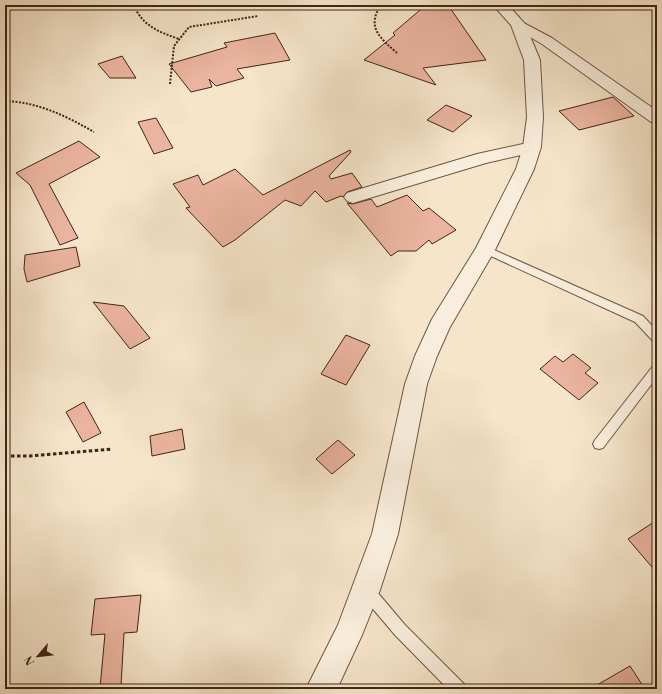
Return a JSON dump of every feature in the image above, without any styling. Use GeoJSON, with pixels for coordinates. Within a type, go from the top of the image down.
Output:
{"type":"FeatureCollection","features":[{"type":"Feature","properties":{"kind":"street"},"geometry":{"type":"LineString","coordinates":[[500,5],[518,24],[547,42],[657,119]]}},
{"type":"Feature","properties":{"kind":"street"},"geometry":{"type":"LineString","coordinates":[[321,689],[348,635],[366,590],[385,534],[416,384],[440,325],[485,250],[525,169],[532,147],[535,117],[533,66],[526,41],[518,24]]}},
{"type":"Feature","properties":{"kind":"street"},"geometry":{"type":"LineString","coordinates":[[353,196],[483,158],[532,147]]}},
{"type":"Feature","properties":{"kind":"lane"},"geometry":{"type":"LineString","coordinates":[[485,250],[638,319],[657,338]]}},
{"type":"Feature","properties":{"kind":"lane"},"geometry":{"type":"LineString","coordinates":[[599,444],[657,369]]}},
{"type":"Feature","properties":{"kind":"lane"},"geometry":{"type":"LineString","coordinates":[[366,590],[400,630],[459,689]]}},
{"type":"Feature","properties":{"kind":"path"},"geometry":{"type":"LineString","coordinates":[[134,5],[137,15],[149,28],[180,39]]}},
{"type":"Feature","properties":{"kind":"path"},"geometry":{"type":"LineString","coordinates":[[381,5],[376,10],[373,23],[380,38],[397,53]]}},
{"type":"Feature","properties":{"kind":"path"},"geometry":{"type":"LineString","coordinates":[[170,84],[174,46],[189,27],[258,16]]}},
{"type":"Feature","properties":{"kind":"path"},"geometry":{"type":"LineString","coordinates":[[5,101],[32,103],[56,111],[94,132]]}},
{"type":"Feature","properties":{"kind":"path"},"geometry":{"type":"LineString","coordinates":[[5,456],[30,456],[112,449]]}},
{"type":"Feature","properties":{"kind":"building"},"geometry":{"type":"Polygon","coordinates":[[[426,5],[439,5],[441,7],[448,5],[486,60],[423,68],[436,85],[364,60],[395,35],[393,33],[426,5]]]}},
{"type":"Feature","properties":{"kind":"building"},"geometry":{"type":"Polygon","coordinates":[[[275,33],[290,60],[237,69],[244,78],[216,86],[209,79],[212,87],[191,92],[169,64],[227,47],[224,43],[275,33]]]}},
{"type":"Feature","properties":{"kind":"building"},"geometry":{"type":"Polygon","coordinates":[[[122,56],[136,78],[110,78],[98,64],[122,56]]]}},
{"type":"Feature","properties":{"kind":"building"},"geometry":{"type":"Polygon","coordinates":[[[613,97],[634,116],[579,130],[559,111],[613,97]]]}},
{"type":"Feature","properties":{"kind":"building"},"geometry":{"type":"Polygon","coordinates":[[[446,105],[472,116],[453,132],[427,120],[446,105]]]}},
{"type":"Feature","properties":{"kind":"building"},"geometry":{"type":"Polygon","coordinates":[[[156,118],[173,148],[154,154],[138,122],[156,118]]]}},
{"type":"Feature","properties":{"kind":"building"},"geometry":{"type":"Polygon","coordinates":[[[79,141],[100,157],[49,184],[78,238],[60,245],[30,185],[16,173],[79,141]]]}},
{"type":"Feature","properties":{"kind":"building"},"geometry":{"type":"Polygon","coordinates":[[[350,150],[351,152],[329,176],[331,179],[352,173],[362,187],[347,192],[343,197],[341,196],[326,202],[315,191],[301,206],[285,200],[235,240],[223,247],[186,208],[190,207],[173,184],[198,175],[203,185],[235,169],[263,195],[350,150]]]}},
{"type":"Feature","properties":{"kind":"building"},"geometry":{"type":"Polygon","coordinates":[[[407,195],[423,211],[429,208],[456,230],[432,244],[429,240],[416,251],[398,251],[391,256],[347,203],[353,204],[371,199],[377,207],[407,195]]]}},
{"type":"Feature","properties":{"kind":"building"},"geometry":{"type":"Polygon","coordinates":[[[76,247],[80,266],[27,282],[24,269],[25,255],[76,247]]]}},
{"type":"Feature","properties":{"kind":"building"},"geometry":{"type":"Polygon","coordinates":[[[93,302],[124,306],[150,338],[130,349],[93,302]]]}},
{"type":"Feature","properties":{"kind":"building"},"geometry":{"type":"Polygon","coordinates":[[[346,335],[370,345],[346,385],[321,374],[346,335]]]}},
{"type":"Feature","properties":{"kind":"building"},"geometry":{"type":"Polygon","coordinates":[[[573,354],[591,368],[585,373],[598,383],[579,400],[540,369],[555,356],[563,362],[573,354]]]}},
{"type":"Feature","properties":{"kind":"building"},"geometry":{"type":"Polygon","coordinates":[[[84,402],[101,433],[83,442],[66,412],[84,402]]]}},
{"type":"Feature","properties":{"kind":"building"},"geometry":{"type":"Polygon","coordinates":[[[182,429],[185,449],[152,456],[150,436],[182,429]]]}},
{"type":"Feature","properties":{"kind":"building"},"geometry":{"type":"Polygon","coordinates":[[[338,440],[355,455],[332,474],[316,459],[338,440]]]}},
{"type":"Feature","properties":{"kind":"building"},"geometry":{"type":"Polygon","coordinates":[[[657,520],[657,573],[628,539],[657,520]]]}},
{"type":"Feature","properties":{"kind":"building"},"geometry":{"type":"Polygon","coordinates":[[[141,595],[137,632],[124,633],[121,686],[100,688],[105,634],[91,635],[95,599],[141,595]]]}},
{"type":"Feature","properties":{"kind":"building"},"geometry":{"type":"Polygon","coordinates":[[[630,666],[645,689],[590,689],[630,666]]]}}]}
